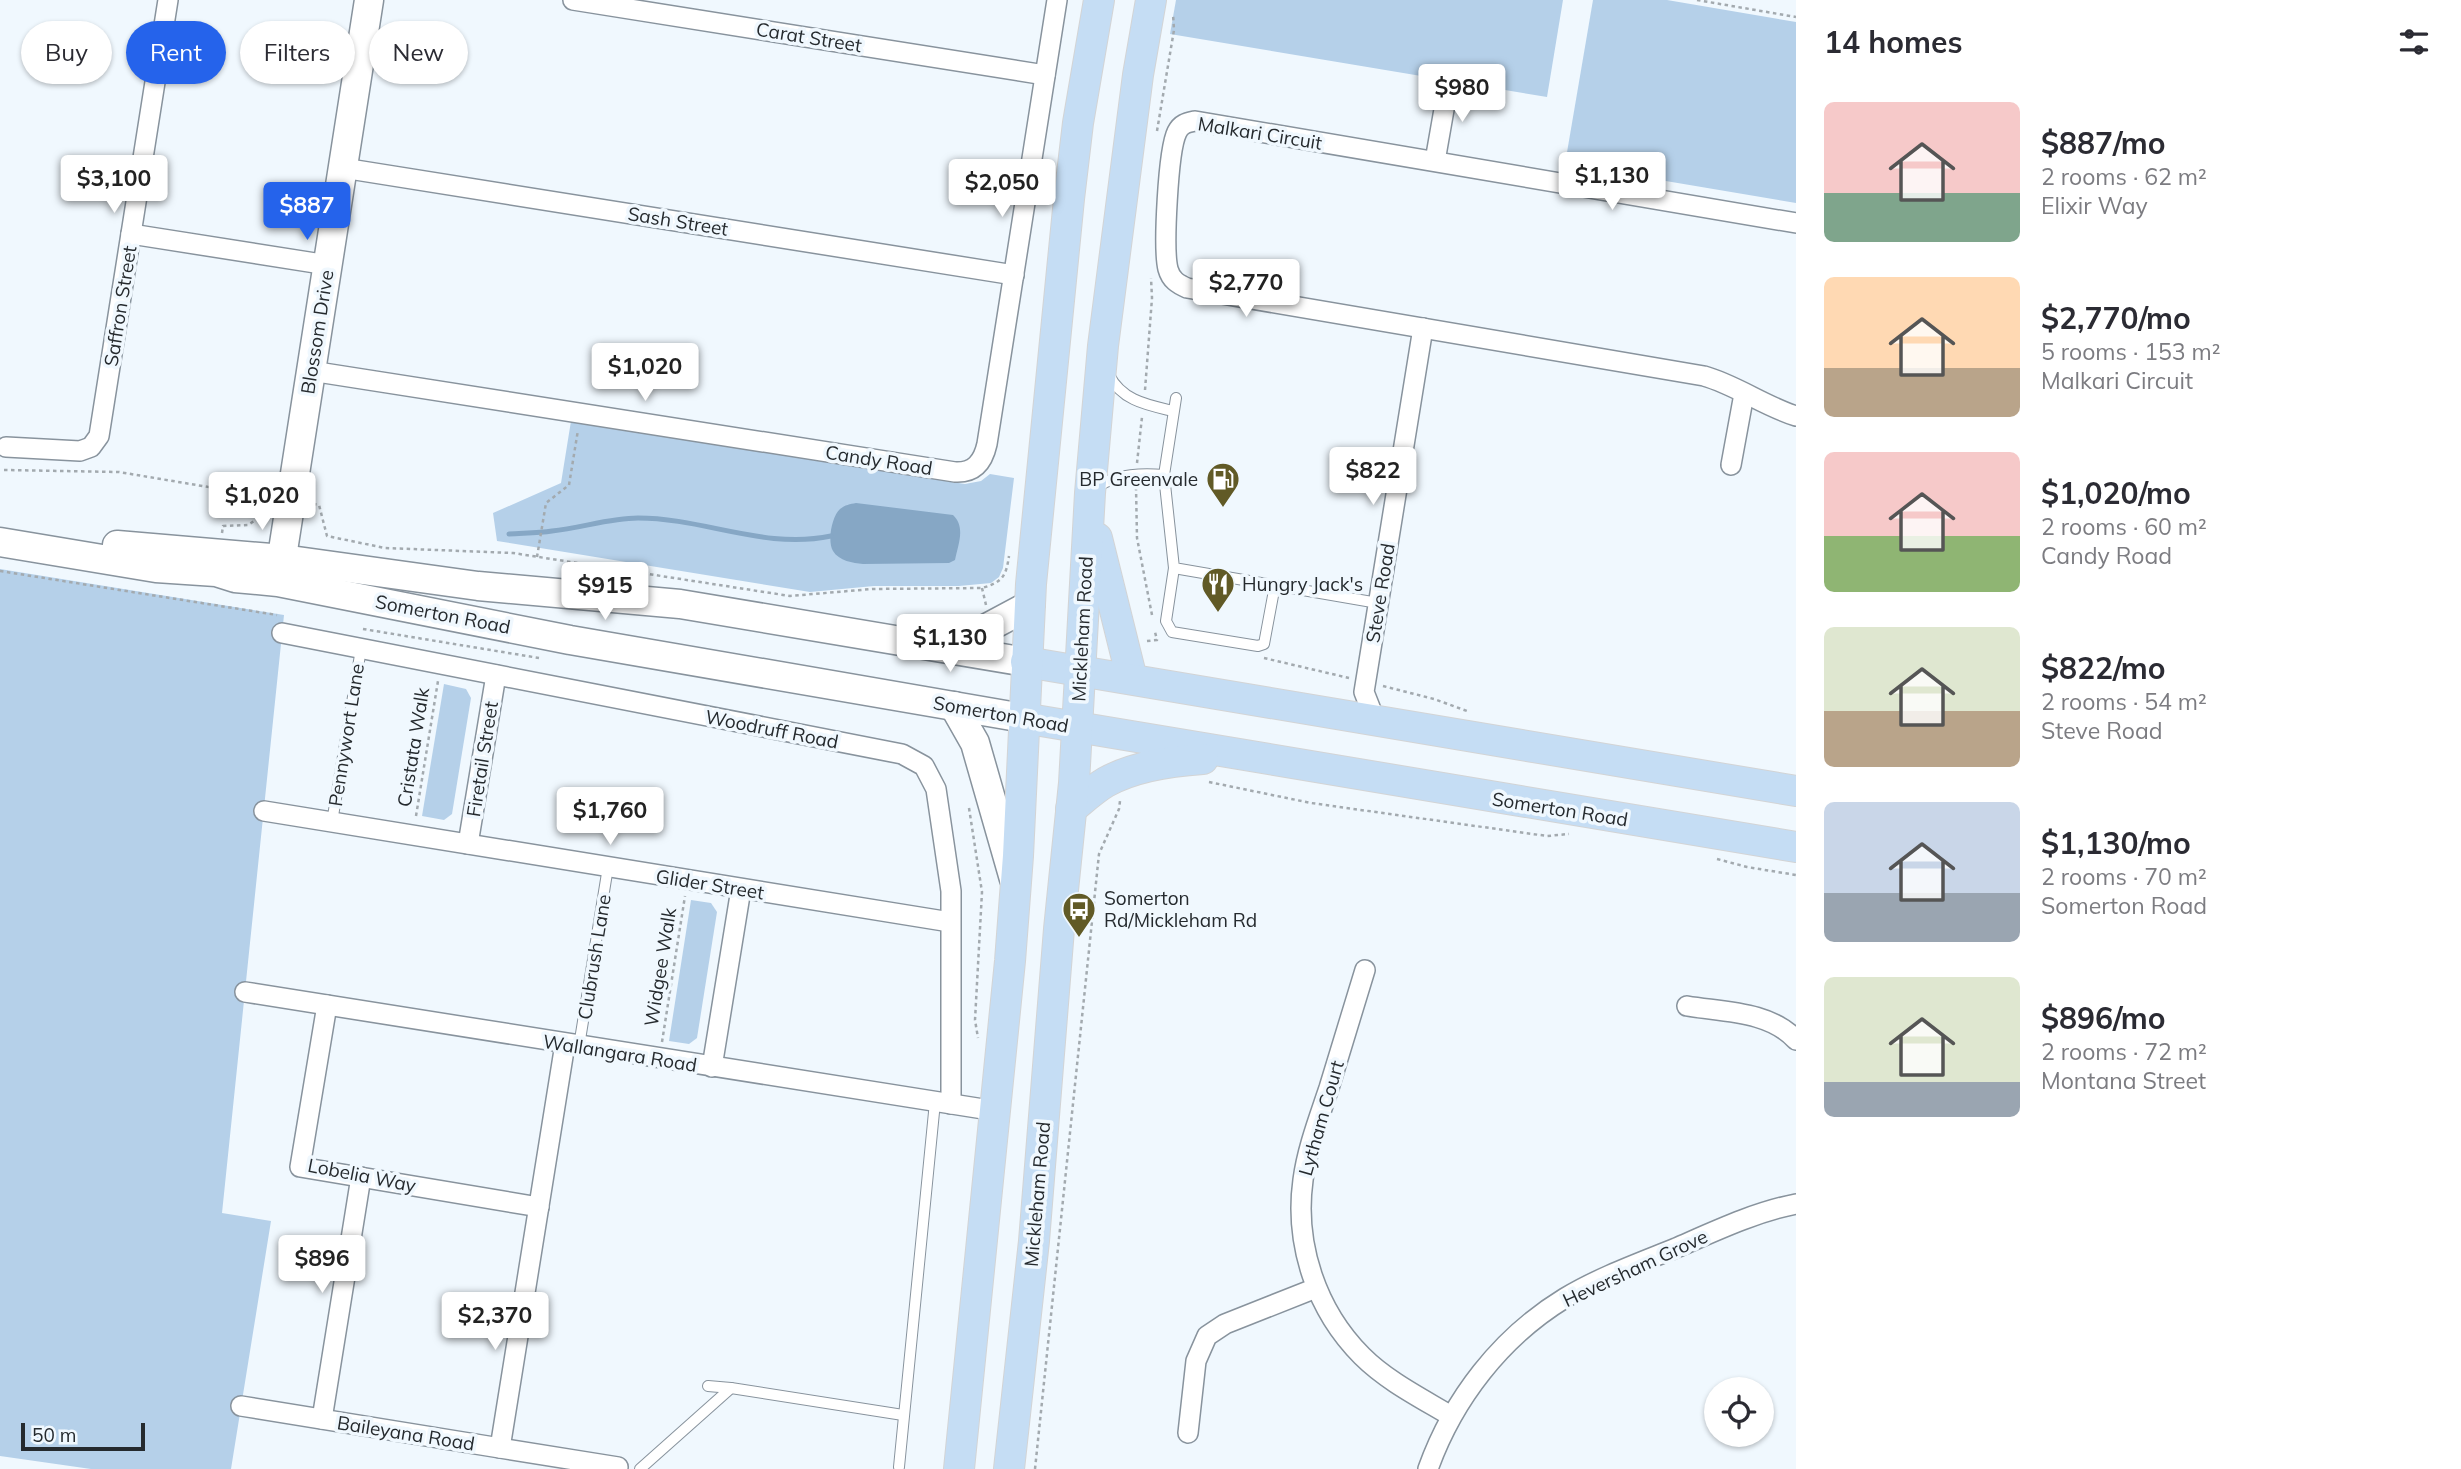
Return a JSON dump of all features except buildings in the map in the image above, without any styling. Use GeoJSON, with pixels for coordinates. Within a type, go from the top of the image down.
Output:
{"type":"FeatureCollection","features":[{"type":"Feature","properties":{"kind":"main road","name":"Blossom Drive"},"geometry":{"type":"LineString","coordinates":[[280,570],[369,0]]}},
{"type":"Feature","properties":{"kind":"main road"},"geometry":{"type":"LineString","coordinates":[[959,1469],[1016,885],[1030,605],[1069,199],[1078,123],[1099,0]]}},
{"type":"Feature","properties":{"kind":"main road","name":"Mickleham Road"},"geometry":{"type":"LineString","coordinates":[[1009,1469],[1034,1241],[1071,809],[1090,493],[1103,346],[1138,75],[1151,0]]}},
{"type":"Feature","properties":{"kind":"main road"},"geometry":{"type":"LineString","coordinates":[[1090,493],[1099,548],[1132,679]]}},
{"type":"Feature","properties":{"kind":"main road","name":"Somerton Road"},"geometry":{"type":"LineString","coordinates":[[0,541],[120,545],[280,570],[680,604],[1796,791]]}},
{"type":"Feature","properties":{"kind":"main road","name":"Somerton Road"},"geometry":{"type":"LineString","coordinates":[[0,541],[156,568],[216,572],[235,578],[280,570],[570,640],[1796,847]]}},
{"type":"Feature","properties":{"kind":"main road"},"geometry":{"type":"LineString","coordinates":[[881,637],[985,629],[1030,605]]}},
{"type":"Feature","properties":{"kind":"main road"},"geometry":{"type":"LineString","coordinates":[[954,706],[975,744],[1016,885]]}},
{"type":"Feature","properties":{"kind":"main road"},"geometry":{"type":"LineString","coordinates":[[1071,809],[1106,782],[1131,771],[1175,760],[1249,756]]}},
{"type":"Feature","properties":{"kind":"street","name":"Saffron Street"},"geometry":{"type":"LineString","coordinates":[[6,447],[80,451],[94,444],[100,428],[168,0]]}},
{"type":"Feature","properties":{"kind":"street","name":"Carat Street"},"geometry":{"type":"LineString","coordinates":[[573,0],[1045,75]]}},
{"type":"Feature","properties":{"kind":"street","name":"Candy Road"},"geometry":{"type":"LineString","coordinates":[[311,371],[955,472],[969,471],[980,463],[985,451],[1057,0]]}},
{"type":"Feature","properties":{"kind":"street"},"geometry":{"type":"LineString","coordinates":[[1435,161],[1448,81]]}},
{"type":"Feature","properties":{"kind":"street","name":"Malkari Circuit"},"geometry":{"type":"LineString","coordinates":[[1796,223],[1195,121],[1183,124],[1177,132],[1166,215],[1169,272],[1175,282],[1187,288],[1704,376],[1723,381],[1744,394],[1796,416]]}},
{"type":"Feature","properties":{"kind":"street","name":"Sash Street"},"geometry":{"type":"LineString","coordinates":[[343,168],[1014,275]]}},
{"type":"Feature","properties":{"kind":"street"},"geometry":{"type":"LineString","coordinates":[[131,234],[328,265]]}},
{"type":"Feature","properties":{"kind":"street","name":"Steve Road"},"geometry":{"type":"LineString","coordinates":[[1365,687],[1423,328]]}},
{"type":"Feature","properties":{"kind":"street"},"geometry":{"type":"LineString","coordinates":[[1731,465],[1744,394]]}},
{"type":"Feature","properties":{"kind":"street"},"geometry":{"type":"LineString","coordinates":[[0,555],[136,573],[156,568]]}},
{"type":"Feature","properties":{"kind":"street","name":"Woodruff Road"},"geometry":{"type":"LineString","coordinates":[[284,624],[361,649],[902,754],[924,766],[936,789],[951,891],[943,1103]]}},
{"type":"Feature","properties":{"kind":"street","name":"Firetail Street"},"geometry":{"type":"LineString","coordinates":[[468,844],[496,675]]}},
{"type":"Feature","properties":{"kind":"street"},"geometry":{"type":"LineString","coordinates":[[1340,714],[1355,703],[1365,687]]}},
{"type":"Feature","properties":{"kind":"street"},"geometry":{"type":"LineString","coordinates":[[1365,687],[1375,720]]}},
{"type":"Feature","properties":{"kind":"street","name":"Glider Street"},"geometry":{"type":"LineString","coordinates":[[264,811],[950,922]]}},
{"type":"Feature","properties":{"kind":"street"},"geometry":{"type":"LineString","coordinates":[[712,1067],[741,889]]}},
{"type":"Feature","properties":{"kind":"street","name":"Lytham Court"},"geometry":{"type":"LineString","coordinates":[[1365,970],[1309,1152],[1303,1182],[1302,1231],[1316,1288],[1331,1318],[1363,1357],[1380,1372],[1451,1416]]}},
{"type":"Feature","properties":{"kind":"street","name":"Wallangara Road"},"geometry":{"type":"LineString","coordinates":[[245,992],[996,1111]]}},
{"type":"Feature","properties":{"kind":"street","name":"Lobelia Way"},"geometry":{"type":"LineString","coordinates":[[327,1005],[300,1167],[539,1206]]}},
{"type":"Feature","properties":{"kind":"street"},"geometry":{"type":"LineString","coordinates":[[1687,1006],[1768,1020],[1782,1027],[1796,1040]]}},
{"type":"Feature","properties":{"kind":"street","name":"Baileyana Road"},"geometry":{"type":"LineString","coordinates":[[241,1406],[500,1448],[539,1206],[572,1045]]}},
{"type":"Feature","properties":{"kind":"street"},"geometry":{"type":"LineString","coordinates":[[322,1419],[362,1177]]}},
{"type":"Feature","properties":{"kind":"street","name":"Heversham Grove"},"geometry":{"type":"LineString","coordinates":[[1428,1469],[1451,1416],[1496,1355],[1528,1325],[1566,1298],[1608,1276],[1734,1224],[1796,1203]]}},
{"type":"Feature","properties":{"kind":"street"},"geometry":{"type":"LineString","coordinates":[[1188,1433],[1196,1361],[1207,1336],[1225,1324],[1316,1288]]}},
{"type":"Feature","properties":{"kind":"street"},"geometry":{"type":"LineString","coordinates":[[500,1448],[618,1467]]}},
{"type":"Feature","properties":{"kind":"lane"},"geometry":{"type":"LineString","coordinates":[[1103,346],[1106,369],[1114,385],[1135,401],[1173,411]]}},
{"type":"Feature","properties":{"kind":"lane"},"geometry":{"type":"LineString","coordinates":[[1176,398],[1164,475],[1174,568],[1166,621],[1172,632],[1258,646],[1264,643],[1275,585]]}},
{"type":"Feature","properties":{"kind":"lane"},"geometry":{"type":"LineString","coordinates":[[1090,493],[1112,480],[1135,475],[1164,475]]}},
{"type":"Feature","properties":{"kind":"lane"},"geometry":{"type":"LineString","coordinates":[[1174,568],[1378,603]]}},
{"type":"Feature","properties":{"kind":"lane","name":"Pennywort Lane"},"geometry":{"type":"LineString","coordinates":[[332,822],[361,649]]}},
{"type":"Feature","properties":{"kind":"lane","name":"Clubrush Lane"},"geometry":{"type":"LineString","coordinates":[[572,1045],[608,867]]}},
{"type":"Feature","properties":{"kind":"lane"},"geometry":{"type":"LineString","coordinates":[[899,1467],[903,1415],[943,1103]]}},
{"type":"Feature","properties":{"kind":"lane"},"geometry":{"type":"LineString","coordinates":[[708,1386],[903,1415]]}},
{"type":"Feature","properties":{"kind":"lane"},"geometry":{"type":"LineString","coordinates":[[640,1469],[732,1388]]}},
{"type":"Feature","properties":{"kind":"path"},"geometry":{"type":"LineString","coordinates":[[1697,0],[1796,17]]}},
{"type":"Feature","properties":{"kind":"path"},"geometry":{"type":"LineString","coordinates":[[537,556],[548,499],[569,485],[583,413]]}},
{"type":"Feature","properties":{"kind":"path"},"geometry":{"type":"LineString","coordinates":[[4,470],[119,472],[319,505],[327,536],[385,548],[513,553],[790,596],[872,589],[982,588],[996,584],[1004,576],[1010,548]]}},
{"type":"Feature","properties":{"kind":"path"},"geometry":{"type":"LineString","coordinates":[[0,571],[284,624]]}},
{"type":"Feature","properties":{"kind":"path"},"geometry":{"type":"LineString","coordinates":[[352,627],[545,659]]}},
{"type":"Feature","properties":{"kind":"path"},"geometry":{"type":"LineString","coordinates":[[1157,640],[1164,641]]}},
{"type":"Feature","properties":{"kind":"path"},"geometry":{"type":"LineString","coordinates":[[1254,657],[1365,687],[1434,699],[1466,711]]}},
{"type":"Feature","properties":{"kind":"path","name":"Cristata Walk"},"geometry":{"type":"LineString","coordinates":[[413,835],[441,664]]}},
{"type":"Feature","properties":{"kind":"path"},"geometry":{"type":"LineString","coordinates":[[1201,780],[1311,803],[1547,836],[1579,833]]}},
{"type":"Feature","properties":{"kind":"path"},"geometry":{"type":"LineString","coordinates":[[969,807],[982,892],[975,1020],[979,1040]]}},
{"type":"Feature","properties":{"kind":"path"},"geometry":{"type":"LineString","coordinates":[[1714,858],[1747,867],[1796,875]]}},
{"type":"Feature","properties":{"kind":"path","name":"Widgee Walk"},"geometry":{"type":"LineString","coordinates":[[659,1059],[688,880]]}},
{"type":"Feature","properties":{"kind":"shaded area"},"geometry":{"type":"Polygon","coordinates":[[[1176,0],[1563,0],[1547,97],[1170,34],[1176,0]]]}},
{"type":"Feature","properties":{"kind":"shaded area"},"geometry":{"type":"Polygon","coordinates":[[[1593,0],[1667,0],[1796,22],[1796,203],[1565,164],[1593,0]]]}},
{"type":"Feature","properties":{"kind":"shaded area"},"geometry":{"type":"Polygon","coordinates":[[[571,421],[965,484],[981,481],[990,474],[1014,478],[1003,568],[999,577],[991,583],[959,586],[874,586],[810,592],[497,541],[493,513],[561,483],[571,421]]]}},
{"type":"Feature","properties":{"kind":"shaded area"},"geometry":{"type":"Polygon","coordinates":[[[856,503],[953,515],[960,531],[955,560],[949,563],[863,564],[842,559],[831,547],[833,523],[840,509],[856,503]]]}},
{"type":"Feature","properties":{"kind":"shaded area"},"geometry":{"type":"Polygon","coordinates":[[[0,569],[284,615],[222,1213],[271,1221],[231,1469],[91,1469],[0,1456],[0,569]]]}},
{"type":"Feature","properties":{"kind":"shaded area"},"geometry":{"type":"Polygon","coordinates":[[[444,684],[466,689],[471,698],[452,814],[444,820],[422,816],[444,684]]]}},
{"type":"Feature","properties":{"kind":"shaded area"},"geometry":{"type":"Polygon","coordinates":[[[691,900],[711,903],[717,912],[697,1038],[689,1044],[669,1041],[691,900]]]}},
{"type":"Feature","properties":{"kind":"waterway"},"geometry":{"type":"LineString","coordinates":[[509,534],[547,532],[638,518],[663,519],[782,539],[831,536]]}},
{"type":"Feature","properties":{"kind":"place","name":"BP Greenvale"},"geometry":{"type":"Point","coordinates":[1223,509]}},
{"type":"Feature","properties":{"kind":"place","name":"Hungry Jack's"},"geometry":{"type":"Point","coordinates":[1218,614]}},
{"type":"Feature","properties":{"kind":"place","name":"Somerton Rd/Mickleham Rd"},"geometry":{"type":"Point","coordinates":[1079,939]}}]}
